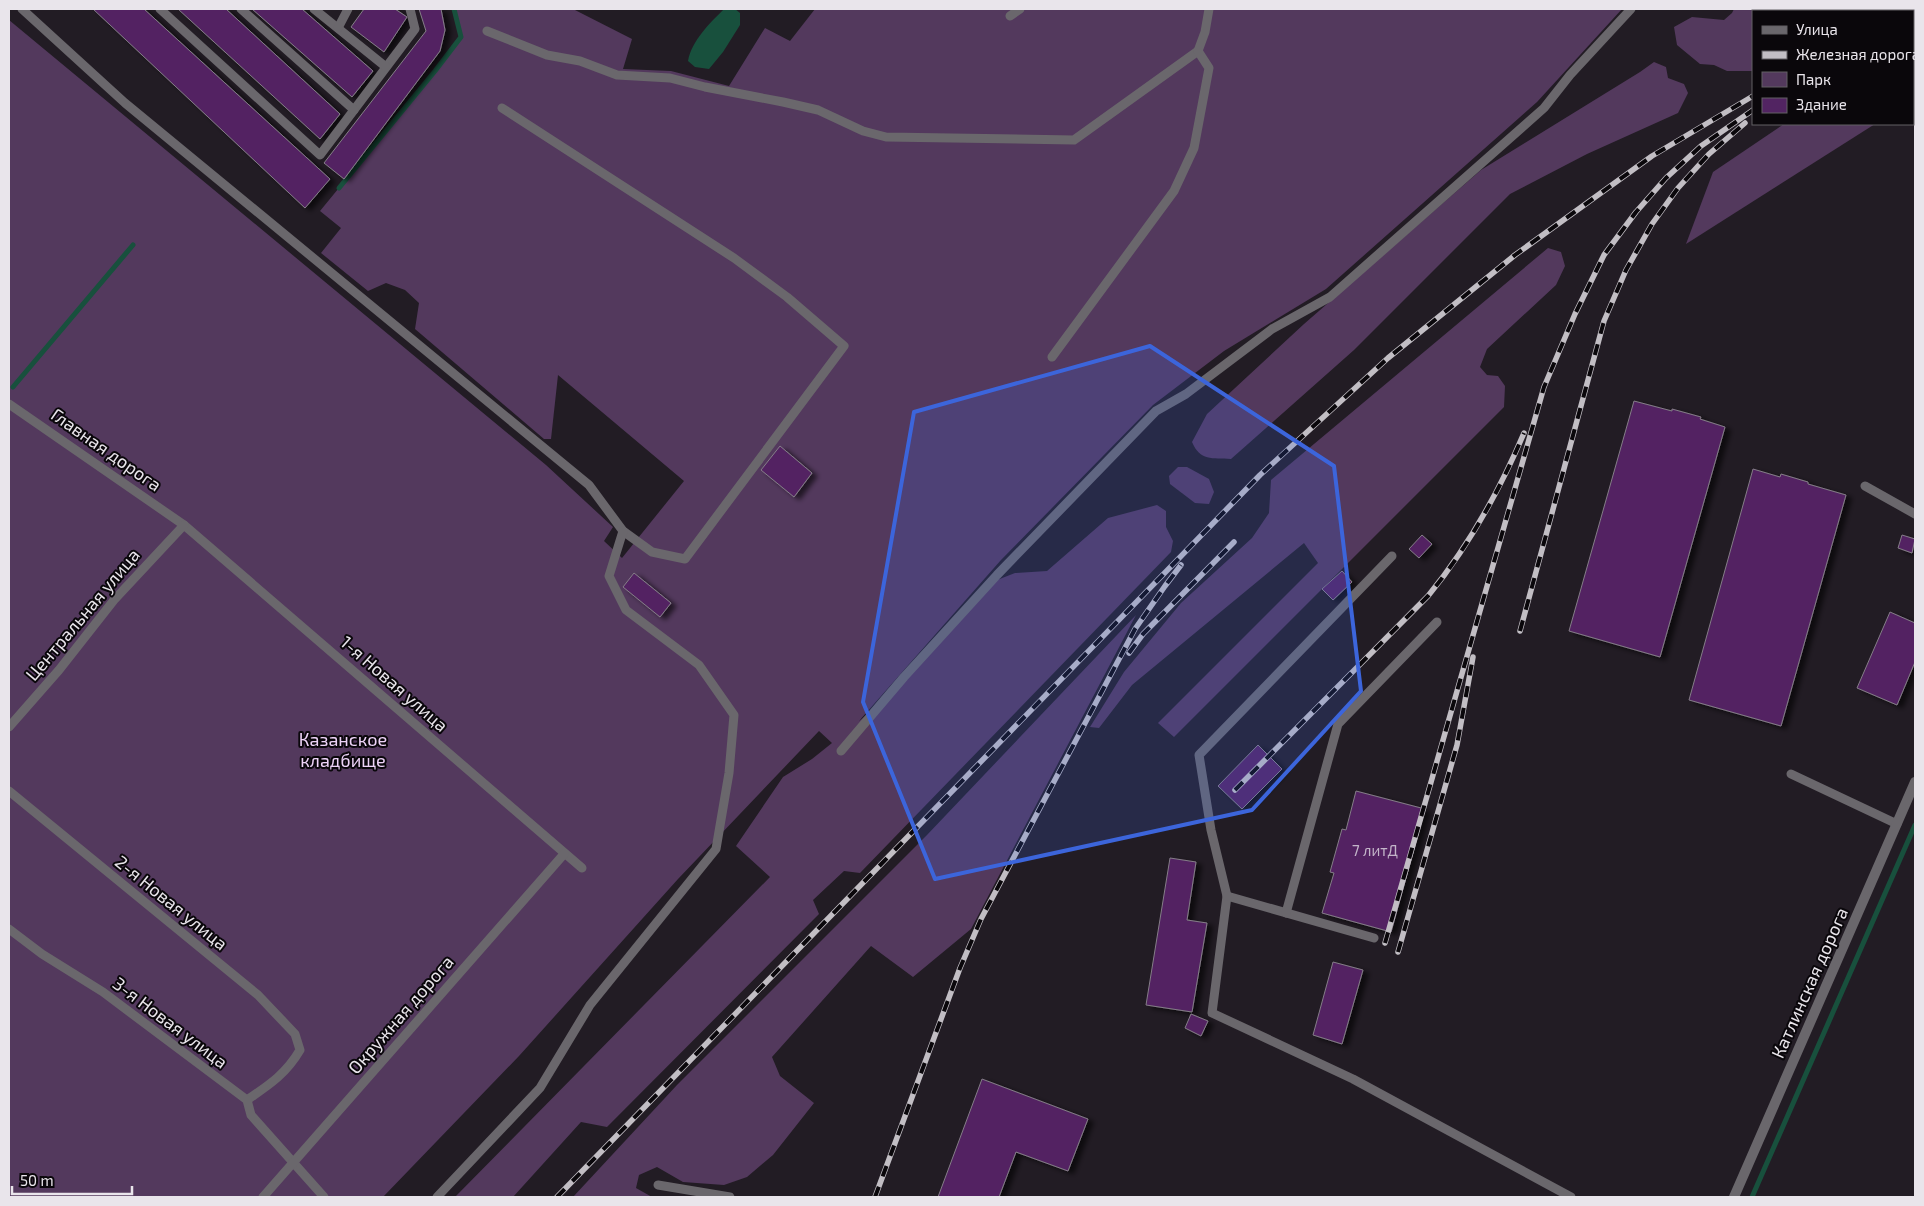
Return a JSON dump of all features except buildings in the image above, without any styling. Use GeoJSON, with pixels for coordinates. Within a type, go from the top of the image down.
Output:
{"type":"FeatureCollection","features":[{"type":"Feature","properties":{"kind":"street","name":"Катлинская дорога"},"geometry":{"type":"LineString","coordinates":[[1734,1197],[1915,782]]}},
{"type":"Feature","properties":{"kind":"lane"},"geometry":{"type":"LineString","coordinates":[[22,9],[125,103],[589,484],[623,531],[652,552],[685,559],[844,346],[787,297],[734,258],[502,108]]}},
{"type":"Feature","properties":{"kind":"lane"},"geometry":{"type":"LineString","coordinates":[[160,9],[320,155],[415,28],[410,9]]}},
{"type":"Feature","properties":{"kind":"lane"},"geometry":{"type":"LineString","coordinates":[[241,9],[354,110]]}},
{"type":"Feature","properties":{"kind":"lane"},"geometry":{"type":"LineString","coordinates":[[314,9],[386,68]]}},
{"type":"Feature","properties":{"kind":"lane"},"geometry":{"type":"LineString","coordinates":[[338,28],[348,9]]}},
{"type":"Feature","properties":{"kind":"lane"},"geometry":{"type":"LineString","coordinates":[[1010,16],[1020,9]]}},
{"type":"Feature","properties":{"kind":"lane"},"geometry":{"type":"LineString","coordinates":[[487,30],[547,54],[580,61],[616,75],[670,78],[818,110],[863,131],[886,137],[1074,140],[1198,51],[1205,32],[1209,9]]}},
{"type":"Feature","properties":{"kind":"lane"},"geometry":{"type":"LineString","coordinates":[[841,751],[904,677],[997,575],[1156,411],[1186,394],[1272,329],[1330,297],[1544,108],[1570,75],[1631,9]]}},
{"type":"Feature","properties":{"kind":"lane"},"geometry":{"type":"LineString","coordinates":[[1052,357],[1174,190],[1194,148],[1204,101],[1209,68],[1198,51]]}},
{"type":"Feature","properties":{"kind":"lane","name":"Главная дорога"},"geometry":{"type":"LineString","coordinates":[[9,404],[184,525]]}},
{"type":"Feature","properties":{"kind":"lane"},"geometry":{"type":"LineString","coordinates":[[1865,486],[1915,514]]}},
{"type":"Feature","properties":{"kind":"lane","name":"Центральная улица"},"geometry":{"type":"LineString","coordinates":[[9,727],[59,670],[114,600],[184,525]]}},
{"type":"Feature","properties":{"kind":"lane","name":"1-я Новая улица"},"geometry":{"type":"LineString","coordinates":[[184,525],[582,868]]}},
{"type":"Feature","properties":{"kind":"lane"},"geometry":{"type":"LineString","coordinates":[[437,1197],[540,1088],[590,1005],[716,849],[729,773],[734,715],[699,665],[626,610],[609,576],[623,531]]}},
{"type":"Feature","properties":{"kind":"lane"},"geometry":{"type":"LineString","coordinates":[[1392,556],[1199,755],[1211,830],[1227,896],[1212,1013],[1353,1079],[1571,1197]]}},
{"type":"Feature","properties":{"kind":"lane"},"geometry":{"type":"LineString","coordinates":[[1286,913],[1338,724],[1437,622]]}},
{"type":"Feature","properties":{"kind":"lane"},"geometry":{"type":"LineString","coordinates":[[1791,774],[1897,824]]}},
{"type":"Feature","properties":{"kind":"lane","name":"2-я Новая улица"},"geometry":{"type":"LineString","coordinates":[[9,790],[258,995],[295,1034],[300,1050],[291,1066],[273,1083],[247,1100]]}},
{"type":"Feature","properties":{"kind":"lane","name":"Окружная дорога"},"geometry":{"type":"LineString","coordinates":[[263,1197],[564,854]]}},
{"type":"Feature","properties":{"kind":"lane"},"geometry":{"type":"LineString","coordinates":[[1227,896],[1374,938]]}},
{"type":"Feature","properties":{"kind":"lane","name":"3-я Новая улица"},"geometry":{"type":"LineString","coordinates":[[9,929],[42,954],[103,992],[247,1100],[251,1115],[324,1197]]}},
{"type":"Feature","properties":{"kind":"lane"},"geometry":{"type":"LineString","coordinates":[[658,1184],[685,1194],[730,1197]]}},
{"type":"Feature","properties":{"kind":"highlighted area"},"geometry":{"type":"Polygon","coordinates":[[[1150,346],[1334,466],[1361,691],[1252,810],[935,879],[863,702],[914,412],[1150,346]]]}},
{"type":"Feature","properties":{"kind":"green space","name":"Казанское кладбище"},"geometry":{"type":"Polygon","coordinates":[[[454,9],[573,9],[632,39],[623,69],[671,71],[729,86],[765,28],[790,41],[815,9],[1622,9],[1537,102],[1326,289],[1224,351],[1153,405],[1001,560],[859,721],[874,709],[992,582],[1015,573],[1047,571],[1108,518],[1157,505],[1166,511],[1166,527],[1173,541],[1171,552],[860,873],[844,871],[813,900],[819,914],[607,1127],[581,1122],[513,1197],[455,1197],[770,877],[736,846],[783,777],[812,759],[832,743],[819,731],[678,879],[519,1056],[383,1197],[9,1197],[9,20],[546,465],[613,527],[604,541],[622,558],[684,481],[558,375],[551,439],[544,439],[415,329],[419,303],[405,290],[386,283],[368,291],[321,253],[341,228],[320,211],[461,37],[454,9]]]}},
{"type":"Feature","properties":{"kind":"green space"},"geometry":{"type":"Polygon","coordinates":[[[1734,9],[1754,10],[1752,10],[1752,71],[1727,71],[1714,65],[1700,64],[1677,45],[1674,27],[1692,17],[1724,20],[1734,9]]]}},
{"type":"Feature","properties":{"kind":"green space"},"geometry":{"type":"Polygon","coordinates":[[[1654,62],[1666,67],[1668,78],[1684,84],[1688,93],[1678,113],[1587,154],[1510,194],[1354,350],[1231,459],[1212,458],[1199,453],[1192,442],[1207,414],[1304,324],[1481,170],[1654,62]]]}},
{"type":"Feature","properties":{"kind":"green space"},"geometry":{"type":"Polygon","coordinates":[[[1783,125],[1873,125],[1686,244],[1713,172],[1783,125]]]}},
{"type":"Feature","properties":{"kind":"green space"},"geometry":{"type":"Polygon","coordinates":[[[1548,248],[1561,252],[1565,266],[1556,285],[1487,349],[1480,367],[1487,375],[1498,376],[1505,386],[1504,407],[1174,737],[1158,723],[1318,563],[1304,543],[1132,685],[1099,728],[1090,727],[1124,672],[1181,603],[1252,538],[1269,513],[1271,480],[1548,248]]]}},
{"type":"Feature","properties":{"kind":"green space"},"geometry":{"type":"Polygon","coordinates":[[[1178,467],[1187,467],[1209,479],[1214,492],[1209,504],[1195,503],[1170,484],[1169,476],[1178,467]]]}},
{"type":"Feature","properties":{"kind":"green space"},"geometry":{"type":"Polygon","coordinates":[[[1136,615],[971,929],[913,977],[871,946],[772,1057],[780,1076],[814,1103],[773,1155],[747,1177],[724,1185],[683,1182],[657,1167],[639,1175],[636,1188],[652,1197],[573,1197],[677,1085],[927,835],[1136,615]]]}},
{"type":"Feature","properties":{"kind":"shaded area"},"geometry":{"type":"Polygon","coordinates":[[[724,9],[735,9],[740,13],[740,25],[723,52],[709,69],[695,67],[688,61],[693,46],[702,32],[724,9]]]}},
{"type":"Feature","properties":{"kind":"waterway"},"geometry":{"type":"LineString","coordinates":[[339,188],[461,37],[454,9]]}},
{"type":"Feature","properties":{"kind":"waterway"},"geometry":{"type":"LineString","coordinates":[[13,387],[133,245]]}},
{"type":"Feature","properties":{"kind":"waterway"},"geometry":{"type":"LineString","coordinates":[[1752,1197],[1915,825]]}},
{"type":"Feature","properties":{"kind":"railway"},"geometry":{"type":"LineString","coordinates":[[557,1197],[1260,475],[1388,358],[1515,255],[1652,156],[1752,97]]}},
{"type":"Feature","properties":{"kind":"railway"},"geometry":{"type":"LineString","coordinates":[[1385,943],[1544,387],[1575,314],[1604,255],[1636,212],[1666,178],[1701,146],[1752,111]]}},
{"type":"Feature","properties":{"kind":"railway"},"geometry":{"type":"LineString","coordinates":[[1520,631],[1604,321],[1626,270],[1652,224],[1678,188],[1709,154],[1745,123]]}},
{"type":"Feature","properties":{"kind":"railway"},"geometry":{"type":"LineString","coordinates":[[1235,790],[1428,596],[1457,558],[1482,518],[1524,433]]}},
{"type":"Feature","properties":{"kind":"railway"},"geometry":{"type":"LineString","coordinates":[[1129,653],[1143,634],[1234,542]]}},
{"type":"Feature","properties":{"kind":"railway"},"geometry":{"type":"LineString","coordinates":[[875,1197],[960,968],[981,919],[1135,629],[1181,565]]}},
{"type":"Feature","properties":{"kind":"railway"},"geometry":{"type":"LineString","coordinates":[[1398,952],[1457,745],[1473,657]]}}]}
